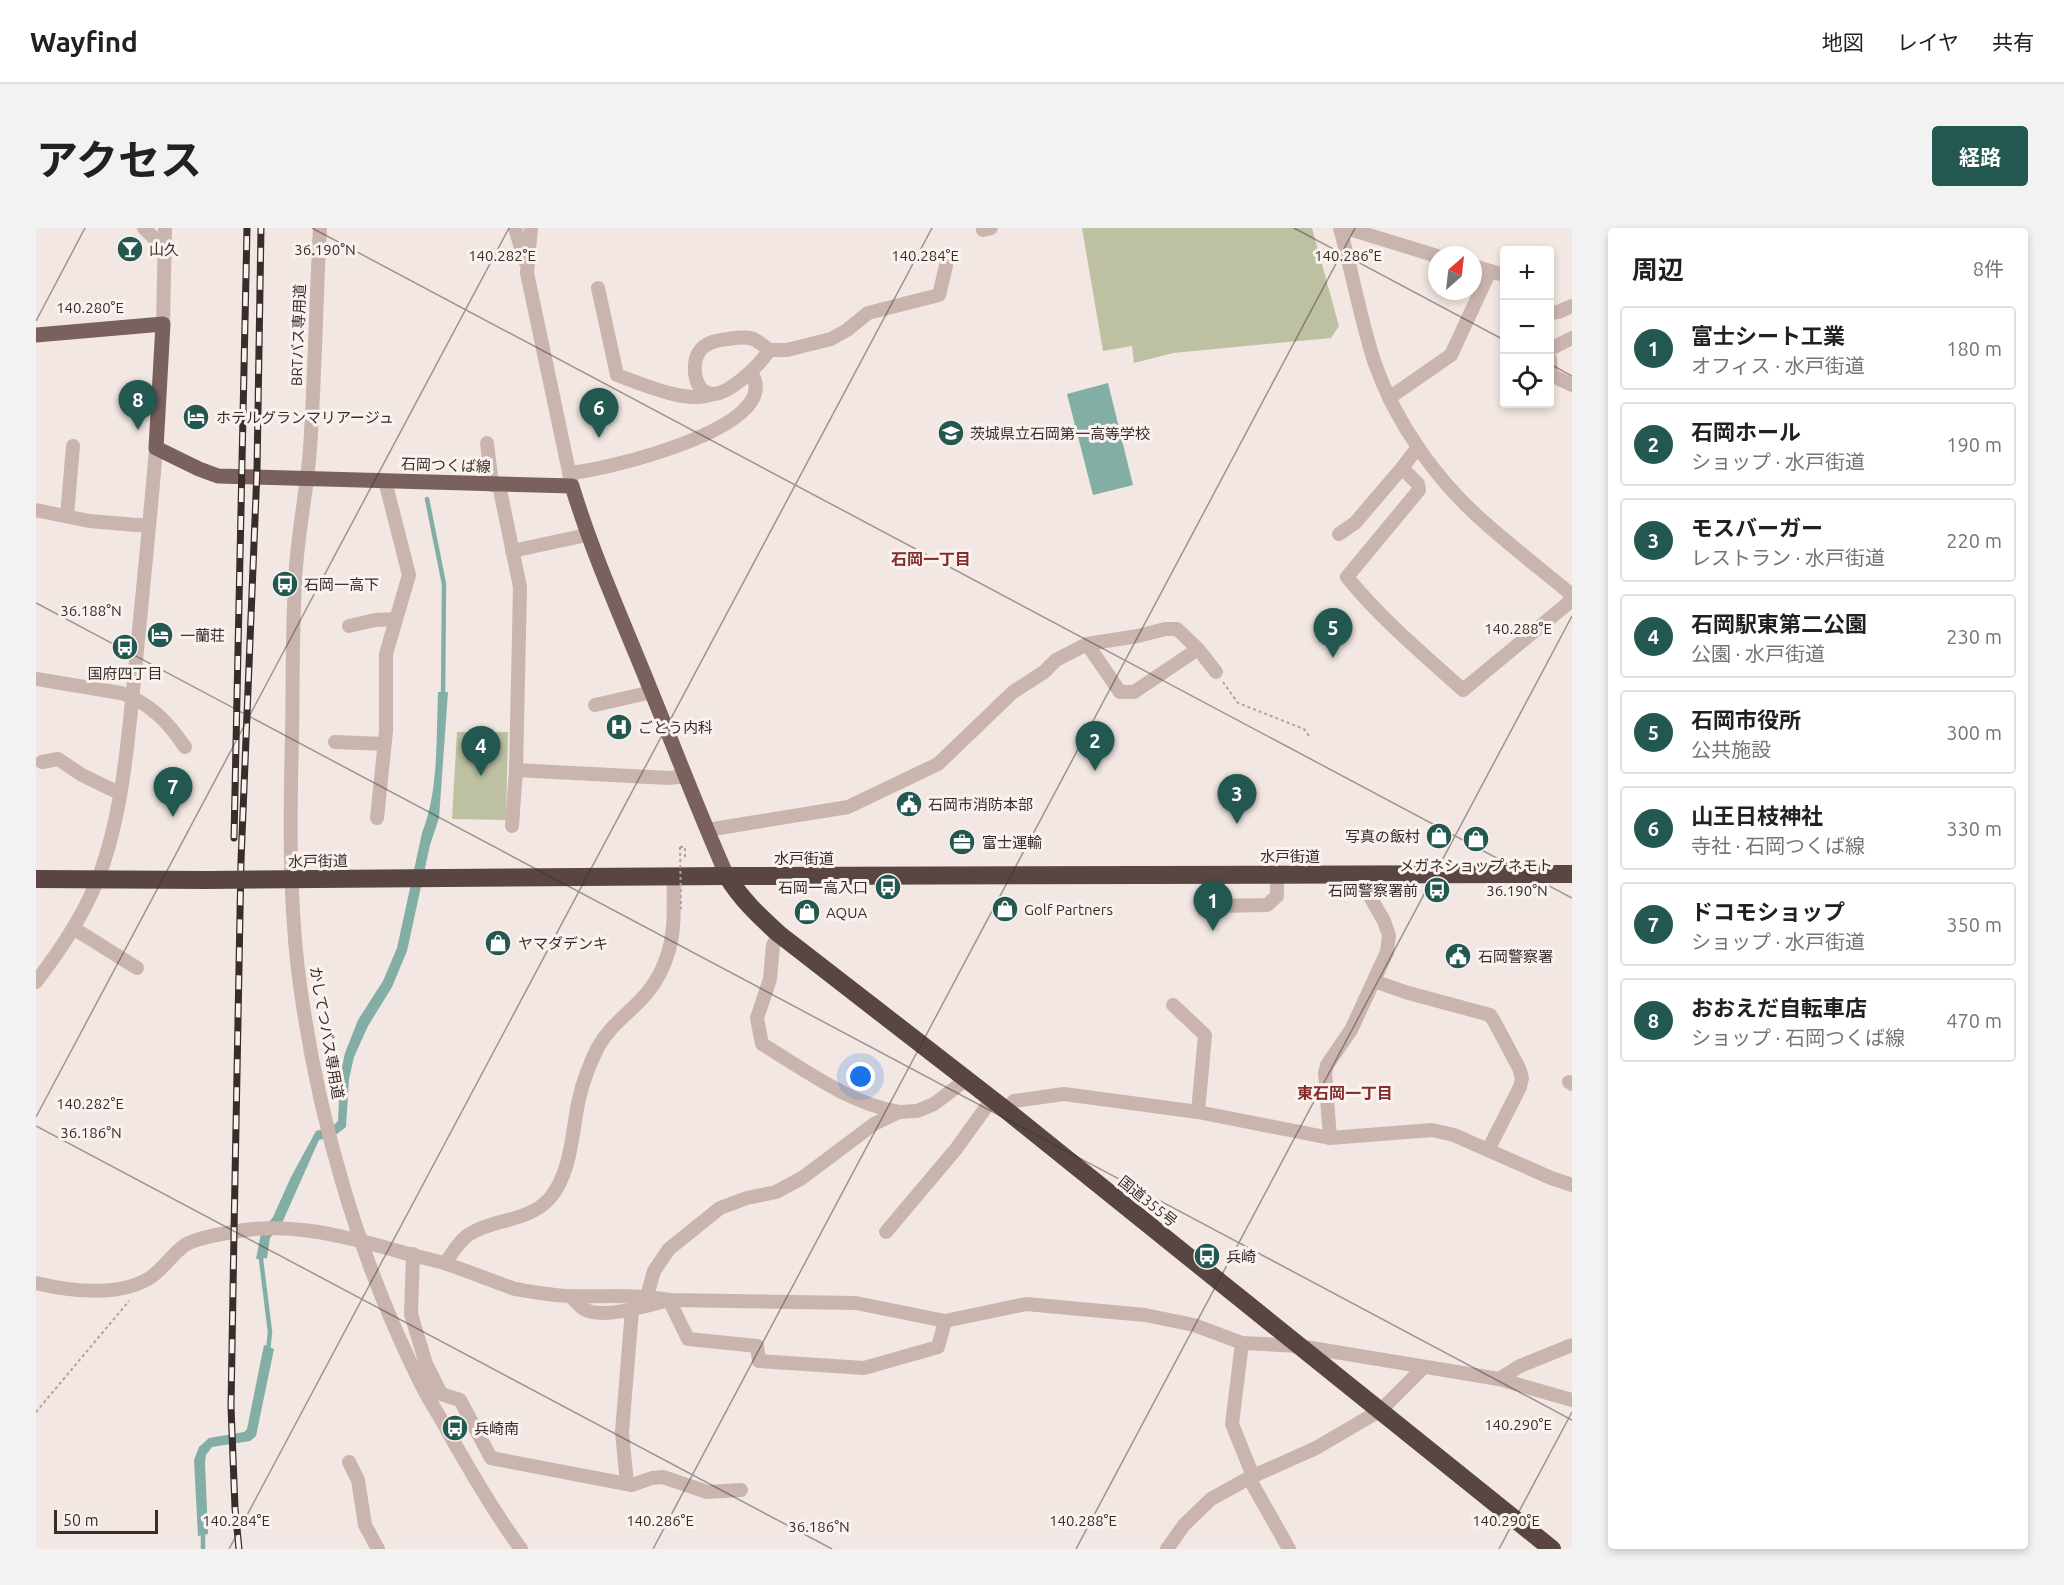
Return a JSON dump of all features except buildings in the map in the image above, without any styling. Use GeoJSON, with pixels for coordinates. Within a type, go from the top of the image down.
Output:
{"type":"FeatureCollection","features":[{"type":"Feature","properties":{"kind":"highway","name":"水戸街道"},"geometry":{"type":"LineString","coordinates":[[36,879],[207,880],[1277,873],[1572,874]]}},
{"type":"Feature","properties":{"kind":"highway","name":"国道355号"},"geometry":{"type":"LineString","coordinates":[[728,876],[742,898],[779,934],[999,1104],[1381,1410],[1542,1545]]}},
{"type":"Feature","properties":{"kind":"main road"},"geometry":{"type":"LineString","coordinates":[[36,335],[163,324],[156,448]]}},
{"type":"Feature","properties":{"kind":"main road","name":"石岡つくば線"},"geometry":{"type":"LineString","coordinates":[[156,448],[218,476],[495,485],[570,479]]}},
{"type":"Feature","properties":{"kind":"main road"},"geometry":{"type":"LineString","coordinates":[[570,479],[587,535],[684,776],[728,876]]}},
{"type":"Feature","properties":{"kind":"street"},"geometry":{"type":"LineString","coordinates":[[144,228],[165,249]]}},
{"type":"Feature","properties":{"kind":"street"},"geometry":{"type":"LineString","coordinates":[[163,324],[165,228]]}},
{"type":"Feature","properties":{"kind":"street","name":"BRTバス専用道"},"geometry":{"type":"LineString","coordinates":[[306,478],[310,451],[320,228]]}},
{"type":"Feature","properties":{"kind":"street"},"geometry":{"type":"LineString","coordinates":[[515,228],[527,268],[570,479],[697,440],[718,430],[748,407],[753,400],[754,378],[751,373]]}},
{"type":"Feature","properties":{"kind":"street"},"geometry":{"type":"LineString","coordinates":[[527,268],[531,228]]}},
{"type":"Feature","properties":{"kind":"street"},"geometry":{"type":"LineString","coordinates":[[1340,228],[1364,327],[1389,398],[1418,447],[1445,482],[1482,521],[1572,596],[1566,605],[1463,690],[1417,649],[1360,593],[1347,577],[1419,490],[1418,484],[1402,468]]}},
{"type":"Feature","properties":{"kind":"street"},"geometry":{"type":"LineString","coordinates":[[1346,228],[1428,253]]}},
{"type":"Feature","properties":{"kind":"street"},"geometry":{"type":"LineString","coordinates":[[712,394],[704,391],[697,383],[695,365],[699,352],[706,345],[716,341],[748,336],[759,341],[769,350],[787,350],[831,339],[847,330],[868,313],[939,295],[946,266]]}},
{"type":"Feature","properties":{"kind":"street"},"geometry":{"type":"LineString","coordinates":[[1482,269],[1500,274]]}},
{"type":"Feature","properties":{"kind":"street"},"geometry":{"type":"LineString","coordinates":[[1389,398],[1451,355],[1490,271]]}},
{"type":"Feature","properties":{"kind":"street"},"geometry":{"type":"LineString","coordinates":[[598,288],[617,375],[651,387],[695,398],[705,398],[723,391],[751,373],[769,350]]}},
{"type":"Feature","properties":{"kind":"street"},"geometry":{"type":"LineString","coordinates":[[1554,312],[1572,306]]}},
{"type":"Feature","properties":{"kind":"street"},"geometry":{"type":"LineString","coordinates":[[1554,347],[1572,338]]}},
{"type":"Feature","properties":{"kind":"street"},"geometry":{"type":"LineString","coordinates":[[1554,376],[1572,385]]}},
{"type":"Feature","properties":{"kind":"street"},"geometry":{"type":"LineString","coordinates":[[487,443],[520,587],[516,770],[512,826]]}},
{"type":"Feature","properties":{"kind":"street"},"geometry":{"type":"LineString","coordinates":[[67,516],[73,446]]}},
{"type":"Feature","properties":{"kind":"street"},"geometry":{"type":"LineString","coordinates":[[1339,534],[1355,523],[1418,447]]}},
{"type":"Feature","properties":{"kind":"street"},"geometry":{"type":"LineString","coordinates":[[36,982],[73,928],[98,879],[110,842],[120,793],[132,697],[156,448]]}},
{"type":"Feature","properties":{"kind":"street","name":"かしてつバス専用道"},"geometry":{"type":"LineString","coordinates":[[306,478],[299,527],[294,596],[290,811],[296,942],[307,1025],[340,1177],[390,1315],[422,1385],[484,1495],[521,1549]]}},
{"type":"Feature","properties":{"kind":"street"},"geometry":{"type":"LineString","coordinates":[[377,818],[384,744],[386,654],[409,575],[385,481]]}},
{"type":"Feature","properties":{"kind":"street"},"geometry":{"type":"LineString","coordinates":[[36,510],[89,520],[149,526]]}},
{"type":"Feature","properties":{"kind":"street"},"geometry":{"type":"LineString","coordinates":[[512,551],[587,535]]}},
{"type":"Feature","properties":{"kind":"street"},"geometry":{"type":"LineString","coordinates":[[349,626],[375,620],[396,619]]}},
{"type":"Feature","properties":{"kind":"street"},"geometry":{"type":"LineString","coordinates":[[707,830],[848,807],[938,764],[1013,692],[1044,672],[1056,660],[1087,644],[1165,629],[1177,629],[1198,649],[1216,672]]}},
{"type":"Feature","properties":{"kind":"street"},"geometry":{"type":"LineString","coordinates":[[1087,644],[1120,692],[1134,692],[1198,649]]}},
{"type":"Feature","properties":{"kind":"street"},"geometry":{"type":"LineString","coordinates":[[36,679],[121,693],[132,697],[159,714],[185,747]]}},
{"type":"Feature","properties":{"kind":"street"},"geometry":{"type":"LineString","coordinates":[[595,705],[652,692]]}},
{"type":"Feature","properties":{"kind":"street"},"geometry":{"type":"LineString","coordinates":[[335,742],[384,744]]}},
{"type":"Feature","properties":{"kind":"street"},"geometry":{"type":"LineString","coordinates":[[42,762],[58,759],[82,775],[120,793]]}},
{"type":"Feature","properties":{"kind":"street"},"geometry":{"type":"LineString","coordinates":[[516,770],[669,778],[684,776]]}},
{"type":"Feature","properties":{"kind":"street"},"geometry":{"type":"LineString","coordinates":[[1218,874],[1218,906],[1267,905],[1276,896],[1277,873]]}},
{"type":"Feature","properties":{"kind":"street"},"geometry":{"type":"LineString","coordinates":[[1330,1138],[1325,1073],[1327,1065],[1351,1030],[1387,952],[1389,935],[1368,893],[1366,873]]}},
{"type":"Feature","properties":{"kind":"street"},"geometry":{"type":"LineString","coordinates":[[445,1263],[460,1242],[470,1234],[530,1213],[555,1192],[565,1168],[580,1097],[589,1069],[606,1034],[647,993],[669,951],[673,931],[674,876]]}},
{"type":"Feature","properties":{"kind":"street"},"geometry":{"type":"LineString","coordinates":[[73,928],[136,968]]}},
{"type":"Feature","properties":{"kind":"street"},"geometry":{"type":"LineString","coordinates":[[779,934],[773,945],[770,979],[758,1018],[762,1044],[844,1094],[899,1112],[917,1111],[934,1104],[967,1079]]}},
{"type":"Feature","properties":{"kind":"street"},"geometry":{"type":"LineString","coordinates":[[1374,981],[1405,992],[1490,1015],[1519,1068],[1522,1078],[1520,1088],[1488,1150]]}},
{"type":"Feature","properties":{"kind":"street"},"geometry":{"type":"LineString","coordinates":[[1173,1005],[1205,1035],[1198,1112]]}},
{"type":"Feature","properties":{"kind":"street"},"geometry":{"type":"LineString","coordinates":[[886,1232],[956,1149],[999,1104],[1064,1094],[1198,1112],[1330,1138],[1432,1130],[1454,1135],[1572,1185]]}},
{"type":"Feature","properties":{"kind":"street"},"geometry":{"type":"LineString","coordinates":[[646,1296],[654,1271],[669,1249],[713,1213],[747,1198],[776,1192],[802,1178],[874,1124],[899,1112]]}},
{"type":"Feature","properties":{"kind":"street"},"geometry":{"type":"LineString","coordinates":[[36,1282],[52,1287],[89,1290],[114,1289],[149,1279],[186,1244],[234,1232],[281,1227],[362,1240],[445,1263],[515,1289],[570,1296],[646,1296],[669,1300],[856,1303],[945,1321],[1026,1304],[1145,1315],[1194,1325],[1242,1343],[1299,1346],[1499,1379],[1572,1400]]}},
{"type":"Feature","properties":{"kind":"street"},"geometry":{"type":"LineString","coordinates":[[412,1254],[411,1314],[426,1364],[441,1394],[460,1400],[491,1458],[632,1485],[663,1477],[707,1492],[741,1490]]}},
{"type":"Feature","properties":{"kind":"street"},"geometry":{"type":"LineString","coordinates":[[570,1296],[585,1310],[597,1313],[632,1310],[669,1300]]}},
{"type":"Feature","properties":{"kind":"street"},"geometry":{"type":"LineString","coordinates":[[669,1300],[688,1339],[757,1346],[759,1361],[864,1368],[938,1347],[945,1321]]}},
{"type":"Feature","properties":{"kind":"street"},"geometry":{"type":"LineString","coordinates":[[627,1484],[622,1432],[632,1310]]}},
{"type":"Feature","properties":{"kind":"street"},"geometry":{"type":"LineString","coordinates":[[1242,1343],[1232,1424],[1251,1477],[1289,1549]]}},
{"type":"Feature","properties":{"kind":"street"},"geometry":{"type":"LineString","coordinates":[[1499,1379],[1520,1366],[1572,1345]]}},
{"type":"Feature","properties":{"kind":"street"},"geometry":{"type":"LineString","coordinates":[[1167,1549],[1184,1525],[1211,1499],[1251,1477],[1316,1448],[1381,1410],[1424,1367]]}},
{"type":"Feature","properties":{"kind":"street"},"geometry":{"type":"LineString","coordinates":[[349,1462],[358,1480],[365,1525],[378,1549]]}},
{"type":"Feature","properties":{"kind":"path"},"geometry":{"type":"LineString","coordinates":[[1216,672],[1238,702],[1304,729],[1309,736]]}},
{"type":"Feature","properties":{"kind":"path"},"geometry":{"type":"LineString","coordinates":[[681,909],[680,846],[685,847],[685,858]]}},
{"type":"Feature","properties":{"kind":"path"},"geometry":{"type":"LineString","coordinates":[[36,1412],[149,1279]]}},
{"type":"Feature","properties":{"kind":"green space"},"geometry":{"type":"Polygon","coordinates":[[[1082,228],[1312,228],[1339,326],[1331,338],[1173,353],[1134,363],[1132,346],[1103,351],[1082,228]]]}},
{"type":"Feature","properties":{"kind":"green space"},"geometry":{"type":"Polygon","coordinates":[[[457,732],[508,732],[506,820],[452,819],[457,732]]]}},
{"type":"Feature","properties":{"kind":"water"},"geometry":{"type":"Polygon","coordinates":[[[1108,383],[1133,485],[1093,495],[1067,394],[1108,383]]]}},
{"type":"Feature","properties":{"kind":"water"},"geometry":{"type":"Polygon","coordinates":[[[438,692],[448,692],[439,818],[430,845],[407,951],[392,987],[368,1026],[354,1057],[349,1079],[346,1127],[334,1136],[319,1140],[282,1223],[270,1238],[267,1258],[256,1259],[261,1233],[273,1217],[316,1131],[332,1127],[338,1121],[340,1076],[345,1053],[358,1020],[383,981],[397,948],[434,782],[438,692]]]}},
{"type":"Feature","properties":{"kind":"water"},"geometry":{"type":"Polygon","coordinates":[[[264,1345],[274,1349],[256,1436],[250,1441],[212,1447],[206,1455],[208,1534],[198,1536],[194,1460],[199,1447],[209,1438],[244,1432],[247,1429],[264,1345]]]}},
{"type":"Feature","properties":{"kind":"waterway"},"geometry":{"type":"LineString","coordinates":[[427,499],[444,584],[443,699]]}},
{"type":"Feature","properties":{"kind":"waterway"},"geometry":{"type":"LineString","coordinates":[[263,1252],[261,1259],[270,1332],[268,1351]]}},
{"type":"Feature","properties":{"kind":"waterway"},"geometry":{"type":"LineString","coordinates":[[203,1531],[203,1549]]}},
{"type":"Feature","properties":{"kind":"railway"},"geometry":{"type":"LineString","coordinates":[[234,838],[247,228]]}},
{"type":"Feature","properties":{"kind":"railway"},"geometry":{"type":"LineString","coordinates":[[239,1549],[231,1407],[241,861],[257,470],[261,228]]}},
{"type":"Feature","properties":{"kind":"place","name":"山久"},"geometry":{"type":"Point","coordinates":[130,249]}},
{"type":"Feature","properties":{"kind":"place","name":"ホテルグランマリアージュ"},"geometry":{"type":"Point","coordinates":[196,417]}},
{"type":"Feature","properties":{"kind":"place","name":"おおえだ自転車店"},"geometry":{"type":"Point","coordinates":[138,430]}},
{"type":"Feature","properties":{"kind":"place","name":"茨城県立石岡第一高等学校"},"geometry":{"type":"Point","coordinates":[951,433]}},
{"type":"Feature","properties":{"kind":"place","name":"山王日枝神社"},"geometry":{"type":"Point","coordinates":[599,438]}},
{"type":"Feature","properties":{"kind":"place","name":"石岡一高下"},"geometry":{"type":"Point","coordinates":[285,584]}},
{"type":"Feature","properties":{"kind":"place","name":"一蘭荘"},"geometry":{"type":"Point","coordinates":[160,635]}},
{"type":"Feature","properties":{"kind":"place","name":"国府四丁目"},"geometry":{"type":"Point","coordinates":[125,647]}},
{"type":"Feature","properties":{"kind":"place","name":"石岡市役所"},"geometry":{"type":"Point","coordinates":[1333,658]}},
{"type":"Feature","properties":{"kind":"place","name":"ごとう内科"},"geometry":{"type":"Point","coordinates":[619,727]}},
{"type":"Feature","properties":{"kind":"place","name":"石岡ホール"},"geometry":{"type":"Point","coordinates":[1095,771]}},
{"type":"Feature","properties":{"kind":"place","name":"石岡駅東第二公園"},"geometry":{"type":"Point","coordinates":[481,776]}},
{"type":"Feature","properties":{"kind":"place","name":"石岡市消防本部"},"geometry":{"type":"Point","coordinates":[909,804]}},
{"type":"Feature","properties":{"kind":"place","name":"ドコモショップ"},"geometry":{"type":"Point","coordinates":[173,817]}},
{"type":"Feature","properties":{"kind":"place","name":"モスバーガー"},"geometry":{"type":"Point","coordinates":[1237,824]}},
{"type":"Feature","properties":{"kind":"place","name":"写真の飯村"},"geometry":{"type":"Point","coordinates":[1439,836]}},
{"type":"Feature","properties":{"kind":"place","name":"メガネショップ ネモト"},"geometry":{"type":"Point","coordinates":[1476,839]}},
{"type":"Feature","properties":{"kind":"place","name":"富士運輸"},"geometry":{"type":"Point","coordinates":[962,842]}},
{"type":"Feature","properties":{"kind":"place","name":"石岡一高入口"},"geometry":{"type":"Point","coordinates":[888,887]}},
{"type":"Feature","properties":{"kind":"place","name":"石岡警察署前"},"geometry":{"type":"Point","coordinates":[1437,890]}},
{"type":"Feature","properties":{"kind":"place","name":"Golf Partners"},"geometry":{"type":"Point","coordinates":[1005,909]}},
{"type":"Feature","properties":{"kind":"place","name":"AQUA"},"geometry":{"type":"Point","coordinates":[807,912]}},
{"type":"Feature","properties":{"kind":"place","name":"富士シート工業"},"geometry":{"type":"Point","coordinates":[1213,931]}},
{"type":"Feature","properties":{"kind":"place","name":"ヤマダデンキ"},"geometry":{"type":"Point","coordinates":[498,943]}},
{"type":"Feature","properties":{"kind":"place","name":"石岡警察署"},"geometry":{"type":"Point","coordinates":[1458,956]}},
{"type":"Feature","properties":{"kind":"place","name":"兵崎"},"geometry":{"type":"Point","coordinates":[1207,1256]}},
{"type":"Feature","properties":{"kind":"place","name":"兵崎南"},"geometry":{"type":"Point","coordinates":[455,1428]}},
{"type":"Feature","properties":{"kind":"district","name":"石岡一丁目"},"geometry":{"type":"Point","coordinates":[931,559]}},
{"type":"Feature","properties":{"kind":"district","name":"東石岡一丁目"},"geometry":{"type":"Point","coordinates":[1345,1093]}}]}
